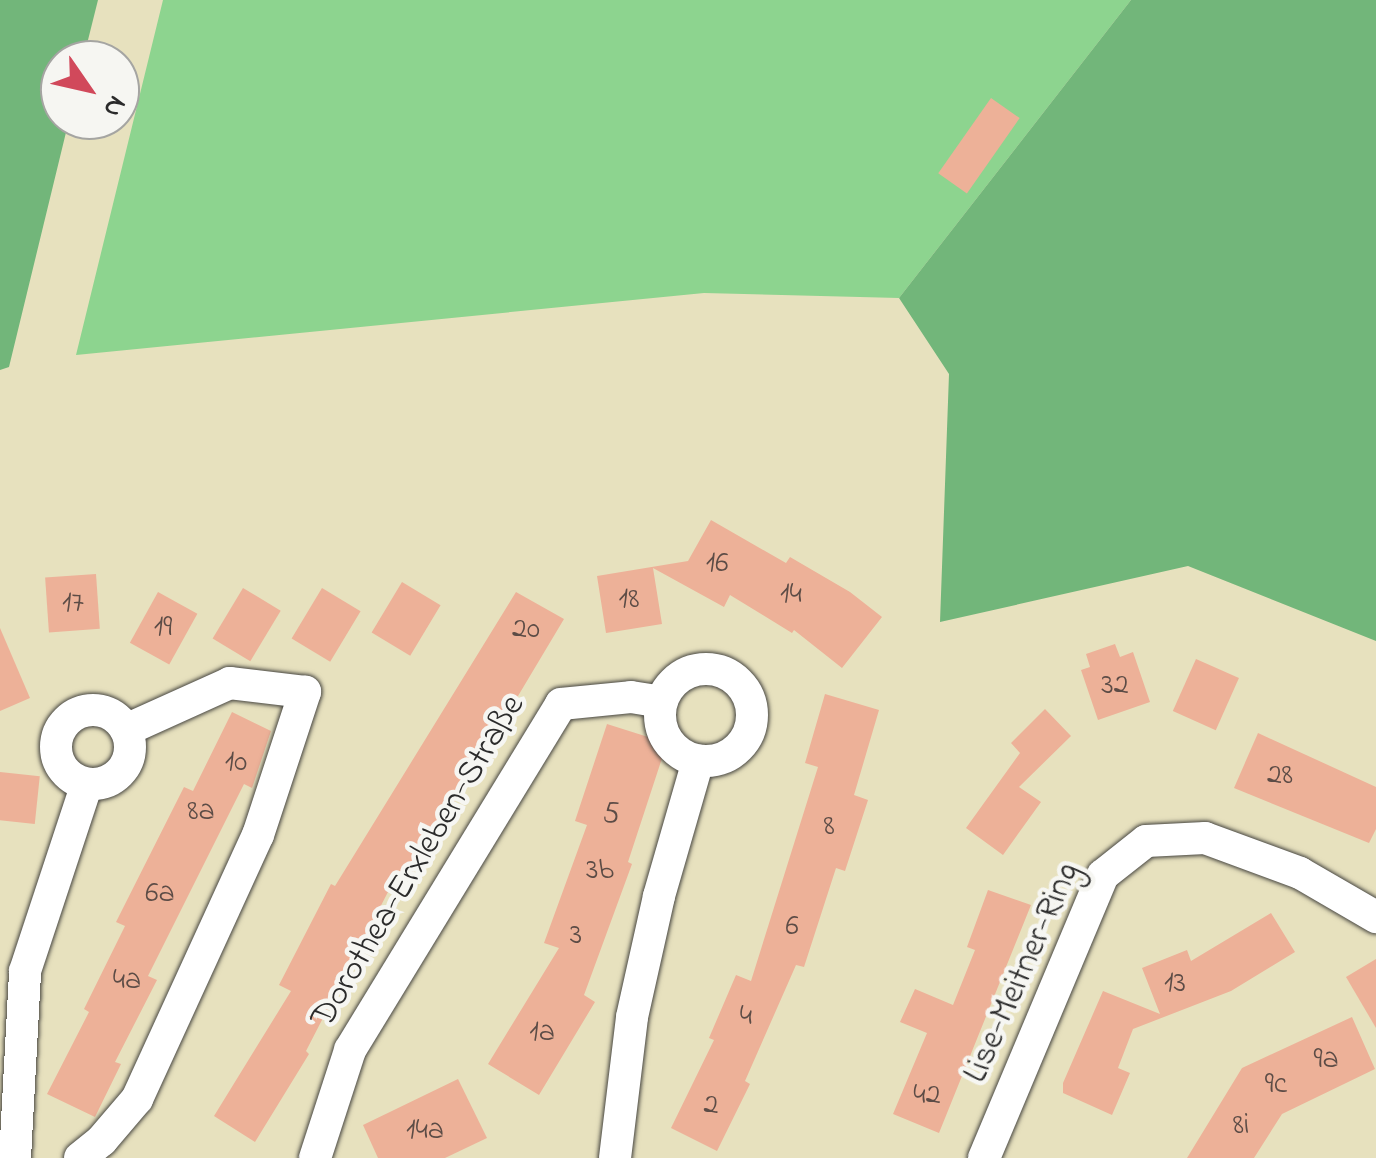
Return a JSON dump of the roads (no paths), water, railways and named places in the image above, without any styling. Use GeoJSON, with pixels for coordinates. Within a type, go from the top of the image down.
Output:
{"type":"FeatureCollection","features":[{"type":"Feature","properties":{"kind":"street"},"geometry":{"type":"LineString","coordinates":[[710,669],[738,682],[747,694],[752,710],[745,740],[723,758],[698,760],[670,744],[660,717],[662,702],[680,677],[710,669]]}},
{"type":"Feature","properties":{"kind":"street"},"geometry":{"type":"LineString","coordinates":[[80,1158],[102,1140],[137,1098],[258,835],[305,692],[230,683],[126,730]]}},
{"type":"Feature","properties":{"kind":"street","name":"Dorothea-Erxleben-Straße"},"geometry":{"type":"LineString","coordinates":[[316,1158],[350,1050],[561,704],[631,697],[662,702]]}},
{"type":"Feature","properties":{"kind":"street"},"geometry":{"type":"LineString","coordinates":[[86,711],[110,714],[126,730],[130,741],[126,764],[110,780],[87,784],[65,772],[58,760],[58,735],[64,724],[86,711]]}},
{"type":"Feature","properties":{"kind":"street"},"geometry":{"type":"LineString","coordinates":[[615,1158],[632,1018],[659,896],[698,760]]}},
{"type":"Feature","properties":{"kind":"street"},"geometry":{"type":"LineString","coordinates":[[15,1158],[26,971],[87,784]]}},
{"type":"Feature","properties":{"kind":"street","name":"Lise-Meitner-Ring"},"geometry":{"type":"LineString","coordinates":[[984,1158],[1104,875],[1146,841],[1204,838],[1300,874],[1376,917]]}}]}
